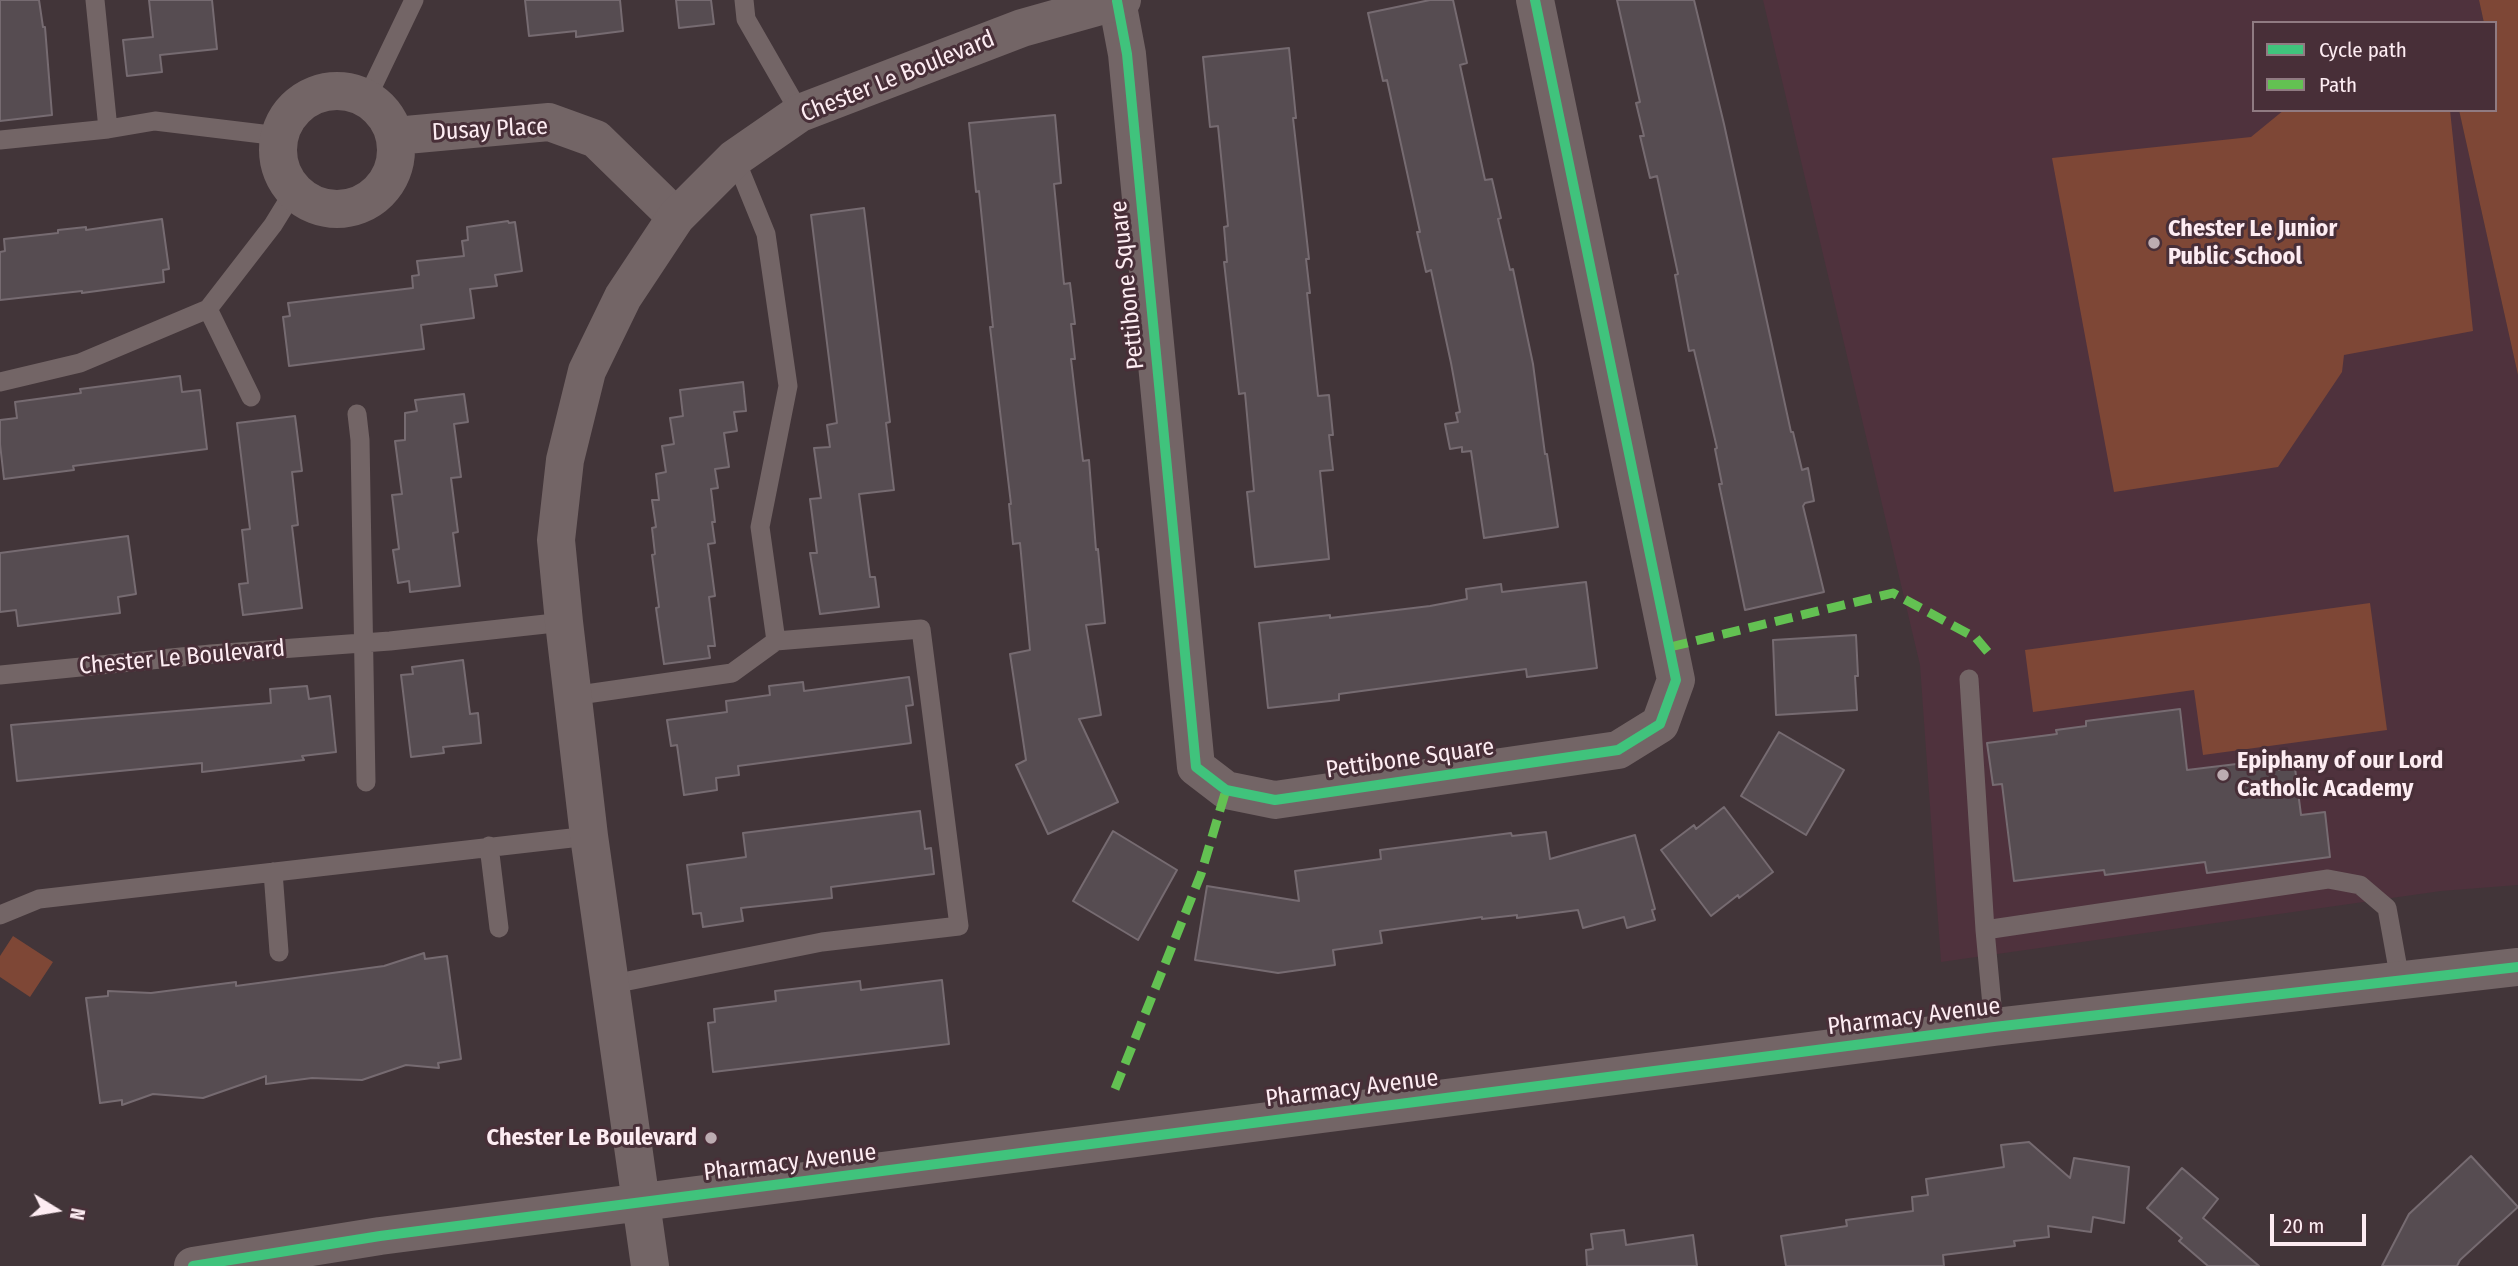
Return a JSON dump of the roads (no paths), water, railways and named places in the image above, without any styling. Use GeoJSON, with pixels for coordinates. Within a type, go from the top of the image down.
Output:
{"type":"FeatureCollection","features":[{"type":"Feature","properties":{"kind":"street","name":"Pettibone Square"},"geometry":{"type":"LineString","coordinates":[[1119,1],[1127,54],[1196,768],[1226,790],[1275,800],[1618,750],[1660,724],[1676,680],[1535,0]]}},
{"type":"Feature","properties":{"kind":"street","name":"Chester Le Boulevard"},"geometry":{"type":"LineString","coordinates":[[650,1266],[608,985],[572,696],[556,540],[565,460],[587,371],[623,298],[676,217],[735,158],[800,113],[1022,28],[1119,1]]}},
{"type":"Feature","properties":{"kind":"street"},"geometry":{"type":"LineString","coordinates":[[332,90],[349,91],[367,98],[380,108],[395,136],[396,155],[391,174],[380,190],[365,202],[347,208],[328,209],[310,203],[294,191],[283,175],[278,156],[279,136],[286,119],[298,105],[314,95],[332,90]]}},
{"type":"Feature","properties":{"kind":"street","name":"Dusay Place"},"geometry":{"type":"LineString","coordinates":[[395,136],[549,122],[596,139],[676,217]]}},
{"type":"Feature","properties":{"kind":"street","name":"Pharmacy Avenue"},"geometry":{"type":"LineString","coordinates":[[193,1266],[380,1236],[1994,1027],[2518,967]]}},
{"type":"Feature","properties":{"kind":"lane"},"geometry":{"type":"LineString","coordinates":[[95,0],[108,129]]}},
{"type":"Feature","properties":{"kind":"lane"},"geometry":{"type":"LineString","coordinates":[[367,98],[414,0]]}},
{"type":"Feature","properties":{"kind":"lane"},"geometry":{"type":"LineString","coordinates":[[744,0],[746,19],[800,113]]}},
{"type":"Feature","properties":{"kind":"lane"},"geometry":{"type":"LineString","coordinates":[[0,140],[108,129],[155,121],[279,136]]}},
{"type":"Feature","properties":{"kind":"lane"},"geometry":{"type":"LineString","coordinates":[[735,158],[766,234],[788,386],[760,527],[776,641]]}},
{"type":"Feature","properties":{"kind":"lane"},"geometry":{"type":"LineString","coordinates":[[0,382],[80,363],[208,309],[273,225],[294,191]]}},
{"type":"Feature","properties":{"kind":"lane"},"geometry":{"type":"LineString","coordinates":[[208,309],[251,397]]}},
{"type":"Feature","properties":{"kind":"lane"},"geometry":{"type":"LineString","coordinates":[[356,414],[360,440],[366,782]]}},
{"type":"Feature","properties":{"kind":"lane","name":"Chester Le Boulevard"},"geometry":{"type":"LineString","coordinates":[[0,675],[211,654],[364,643],[564,622]]}},
{"type":"Feature","properties":{"kind":"lane"},"geometry":{"type":"LineString","coordinates":[[572,696],[732,673],[776,641],[920,629],[959,926],[822,942],[608,985]]}},
{"type":"Feature","properties":{"kind":"lane"},"geometry":{"type":"LineString","coordinates":[[1969,679],[1994,1027]]}},
{"type":"Feature","properties":{"kind":"lane"},"geometry":{"type":"LineString","coordinates":[[0,915],[38,899],[589,836]]}},
{"type":"Feature","properties":{"kind":"lane"},"geometry":{"type":"LineString","coordinates":[[489,846],[499,928]]}},
{"type":"Feature","properties":{"kind":"lane"},"geometry":{"type":"LineString","coordinates":[[273,872],[279,952]]}},
{"type":"Feature","properties":{"kind":"lane"},"geometry":{"type":"LineString","coordinates":[[1985,930],[2328,879],[2360,885],[2387,908],[2400,980]]}},
{"type":"Feature","properties":{"kind":"place","name":"Chester Le Junior Public School"},"geometry":{"type":"Point","coordinates":[2154,243]}},
{"type":"Feature","properties":{"kind":"place","name":"Epiphany of our Lord Catholic Academy"},"geometry":{"type":"Point","coordinates":[2223,775]}},
{"type":"Feature","properties":{"kind":"place","name":"Chester Le Boulevard"},"geometry":{"type":"Point","coordinates":[711,1138]}}]}
